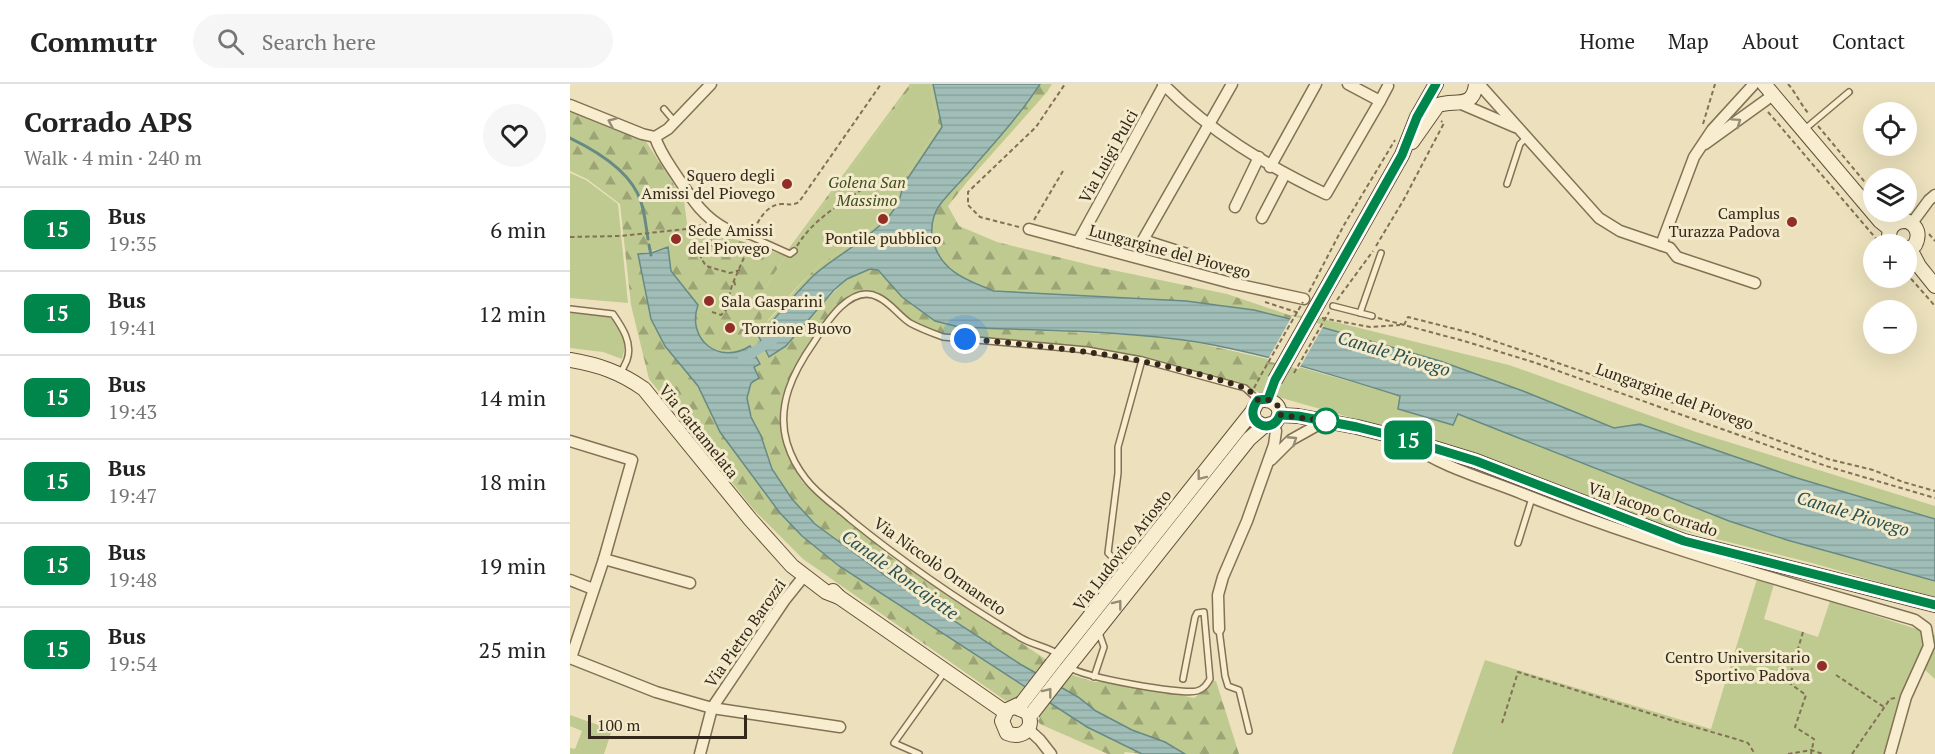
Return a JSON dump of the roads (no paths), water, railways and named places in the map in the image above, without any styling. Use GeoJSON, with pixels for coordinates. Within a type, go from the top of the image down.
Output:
{"type":"FeatureCollection","features":[{"type":"Feature","properties":{"kind":"main road"},"geometry":{"type":"LineString","coordinates":[[1437,84],[1444,98],[1457,103]]}},
{"type":"Feature","properties":{"kind":"main road"},"geometry":{"type":"LineString","coordinates":[[1402,155],[1417,117],[1437,84]]}},
{"type":"Feature","properties":{"kind":"main road"},"geometry":{"type":"LineString","coordinates":[[1308,300],[1402,155],[1438,105],[1466,101],[1472,96],[1477,84]]}},
{"type":"Feature","properties":{"kind":"main road"},"geometry":{"type":"LineString","coordinates":[[1769,90],[1880,221],[1890,229]]}},
{"type":"Feature","properties":{"kind":"main road"},"geometry":{"type":"LineString","coordinates":[[1889,234],[1890,229],[1897,222],[1907,221],[1912,223],[1918,233],[1917,240]]}},
{"type":"Feature","properties":{"kind":"main road"},"geometry":{"type":"LineString","coordinates":[[1917,263],[1935,286]]}},
{"type":"Feature","properties":{"kind":"main road","name":"Via Ludovico Ariosto"},"geometry":{"type":"LineString","coordinates":[[1022,713],[1061,664],[1126,572],[1260,404],[1275,380],[1308,300]]}},
{"type":"Feature","properties":{"kind":"main road","name":"Via Gattamelata"},"geometry":{"type":"LineString","coordinates":[[570,360],[595,364],[621,374],[644,389],[750,519],[804,576],[825,592],[839,597]]}},
{"type":"Feature","properties":{"kind":"main road"},"geometry":{"type":"LineString","coordinates":[[1260,404],[1277,405],[1272,422],[1256,421],[1260,404]]}},
{"type":"Feature","properties":{"kind":"main road","name":"Via Jacopo Corrado"},"geometry":{"type":"LineString","coordinates":[[1272,422],[1325,421],[1401,438],[1476,461],[1684,541],[1935,605]]}},
{"type":"Feature","properties":{"kind":"main road","name":"Via Ludovico Ariosto"},"geometry":{"type":"LineString","coordinates":[[1061,664],[1098,629],[1249,439],[1272,422]]}},
{"type":"Feature","properties":{"kind":"main road","name":"Via Gattamelata"},"geometry":{"type":"LineString","coordinates":[[782,553],[797,562],[839,597],[945,671],[1022,713]]}},
{"type":"Feature","properties":{"kind":"street"},"geometry":{"type":"LineString","coordinates":[[570,105],[655,137],[675,122],[711,84]]}},
{"type":"Feature","properties":{"kind":"street"},"geometry":{"type":"LineString","coordinates":[[1164,84],[1209,127],[1270,167],[1326,194],[1388,86]]}},
{"type":"Feature","properties":{"kind":"street","name":"Via Luigi Pulci"},"geometry":{"type":"LineString","coordinates":[[1078,242],[1164,84]]}},
{"type":"Feature","properties":{"kind":"street"},"geometry":{"type":"LineString","coordinates":[[1187,254],[1143,240],[1232,84]]}},
{"type":"Feature","properties":{"kind":"street"},"geometry":{"type":"LineString","coordinates":[[1270,167],[1316,84]]}},
{"type":"Feature","properties":{"kind":"street"},"geometry":{"type":"LineString","coordinates":[[1348,84],[1380,101]]}},
{"type":"Feature","properties":{"kind":"street"},"geometry":{"type":"LineString","coordinates":[[1477,84],[1599,218],[1620,231],[1670,248],[1677,257],[1755,283]]}},
{"type":"Feature","properties":{"kind":"street"},"geometry":{"type":"LineString","coordinates":[[1661,245],[1694,157],[1712,130],[1754,84]]}},
{"type":"Feature","properties":{"kind":"street"},"geometry":{"type":"LineString","coordinates":[[1700,148],[1769,90]]}},
{"type":"Feature","properties":{"kind":"street"},"geometry":{"type":"LineString","coordinates":[[1457,103],[1518,128]]}},
{"type":"Feature","properties":{"kind":"street"},"geometry":{"type":"LineString","coordinates":[[655,137],[660,151],[691,199],[710,218],[726,229]]}},
{"type":"Feature","properties":{"kind":"street"},"geometry":{"type":"LineString","coordinates":[[1235,207],[1259,158]]}},
{"type":"Feature","properties":{"kind":"street"},"geometry":{"type":"LineString","coordinates":[[1262,218],[1285,174]]}},
{"type":"Feature","properties":{"kind":"street"},"geometry":{"type":"LineString","coordinates":[[1912,223],[1935,195]]}},
{"type":"Feature","properties":{"kind":"street","name":"Lungargine del Piovego"},"geometry":{"type":"LineString","coordinates":[[1029,229],[1231,283],[1308,300]]}},
{"type":"Feature","properties":{"kind":"street"},"geometry":{"type":"LineString","coordinates":[[1267,465],[1274,455],[1291,440],[1325,421]]}},
{"type":"Feature","properties":{"kind":"street"},"geometry":{"type":"LineString","coordinates":[[1219,629],[1218,595],[1267,465],[1276,435],[1272,422]]}},
{"type":"Feature","properties":{"kind":"street","name":"Via Jacopo Corrado"},"geometry":{"type":"LineString","coordinates":[[1401,438],[1440,461],[1588,520],[1653,542],[1915,620],[1926,628],[1929,646],[1906,697],[1890,754]]}},
{"type":"Feature","properties":{"kind":"street"},"geometry":{"type":"LineString","coordinates":[[570,441],[632,460],[604,559],[570,658]]}},
{"type":"Feature","properties":{"kind":"street"},"geometry":{"type":"LineString","coordinates":[[604,559],[690,583]]}},
{"type":"Feature","properties":{"kind":"street","name":"Via Pietro Barozzi"},"geometry":{"type":"LineString","coordinates":[[700,754],[712,708],[784,601],[804,576]]}},
{"type":"Feature","properties":{"kind":"street"},"geometry":{"type":"LineString","coordinates":[[570,580],[593,589]]}},
{"type":"Feature","properties":{"kind":"street","name":"Via Pietro Barozzi"},"geometry":{"type":"LineString","coordinates":[[570,658],[656,692],[712,708],[840,727]]}},
{"type":"Feature","properties":{"kind":"street","name":"Via Gattamelata"},"geometry":{"type":"LineString","coordinates":[[1022,713],[1051,754]]}},
{"type":"Feature","properties":{"kind":"lane"},"geometry":{"type":"LineString","coordinates":[[1804,130],[1849,92]]}},
{"type":"Feature","properties":{"kind":"lane"},"geometry":{"type":"LineString","coordinates":[[664,109],[675,122]]}},
{"type":"Feature","properties":{"kind":"lane"},"geometry":{"type":"LineString","coordinates":[[1507,184],[1520,144],[1526,138]]}},
{"type":"Feature","properties":{"kind":"lane"},"geometry":{"type":"LineString","coordinates":[[726,229],[752,237],[789,254],[794,251]]}},
{"type":"Feature","properties":{"kind":"lane"},"geometry":{"type":"LineString","coordinates":[[1360,313],[1381,253]]}},
{"type":"Feature","properties":{"kind":"lane","name":"Via Niccolò Ormaneto"},"geometry":{"type":"LineString","coordinates":[[1061,664],[1051,650],[1032,645],[893,554],[807,481],[792,457],[787,441],[784,417],[786,395],[795,370],[825,325],[845,303],[858,296],[869,294],[886,302],[909,322],[944,337],[1087,350],[1142,360],[1245,388],[1260,404]]}},
{"type":"Feature","properties":{"kind":"lane"},"geometry":{"type":"LineString","coordinates":[[1333,306],[1372,316]]}},
{"type":"Feature","properties":{"kind":"lane"},"geometry":{"type":"LineString","coordinates":[[570,309],[614,314],[628,342],[628,358],[621,374]]}},
{"type":"Feature","properties":{"kind":"lane"},"geometry":{"type":"LineString","coordinates":[[1126,572],[1108,553],[1118,473],[1118,447],[1142,360]]}},
{"type":"Feature","properties":{"kind":"lane"},"geometry":{"type":"LineString","coordinates":[[1518,543],[1532,498]]}},
{"type":"Feature","properties":{"kind":"lane"},"geometry":{"type":"LineString","coordinates":[[1061,664],[1094,677],[1195,692],[1204,688],[1210,679],[1204,612],[1197,613],[1195,617],[1183,680]]}},
{"type":"Feature","properties":{"kind":"lane"},"geometry":{"type":"LineString","coordinates":[[1094,677],[1104,647],[1098,629]]}},
{"type":"Feature","properties":{"kind":"lane"},"geometry":{"type":"LineString","coordinates":[[1219,629],[1228,686],[1239,690],[1249,731]]}},
{"type":"Feature","properties":{"kind":"lane"},"geometry":{"type":"LineString","coordinates":[[919,754],[894,743],[945,671]]}},
{"type":"Feature","properties":{"kind":"water","name":"Canale Piovego"},"geometry":{"type":"Polygon","coordinates":[[[933,84],[1040,84],[1026,105],[943,200],[934,217],[932,236],[940,257],[954,272],[973,283],[994,291],[1186,301],[1254,310],[1440,361],[1523,391],[1614,428],[1640,424],[1797,478],[1935,519],[1935,581],[1787,540],[1729,521],[1458,414],[1453,425],[1398,409],[1400,396],[1274,359],[1223,347],[1168,338],[1108,333],[959,327],[935,321],[902,297],[878,270],[870,269],[847,279],[834,290],[786,346],[769,357],[759,337],[812,277],[879,226],[891,214],[899,201],[902,187],[942,127],[933,84]]]}},
{"type":"Feature","properties":{"kind":"water"},"geometry":{"type":"Polygon","coordinates":[[[668,247],[671,271],[698,305],[697,329],[701,338],[708,346],[727,353],[750,346],[760,364],[754,367],[759,378],[751,383],[747,398],[751,417],[761,436],[772,469],[792,499],[815,524],[887,577],[1020,664],[1078,697],[1096,711],[1132,730],[1165,742],[1185,754],[1142,754],[1087,727],[839,566],[802,536],[780,513],[720,432],[698,386],[665,346],[651,319],[638,254],[651,253],[668,247]]]}},
{"type":"Feature","properties":{"kind":"waterway"},"geometry":{"type":"LineString","coordinates":[[570,138],[602,156],[630,181],[641,202],[648,239]]}},
{"type":"Feature","properties":{"kind":"waterway"},"geometry":{"type":"LineString","coordinates":[[649,245],[651,255]]}},
{"type":"Feature","properties":{"kind":"waterway","name":"Canale Roncajette"},"geometry":{"type":"LineString","coordinates":[[743,359],[775,338]]}},
{"type":"Feature","properties":{"kind":"place","name":"Squero degli Amissi del Piovego"},"geometry":{"type":"Point","coordinates":[787,184]}},
{"type":"Feature","properties":{"kind":"place","name":"Pontile pubblico"},"geometry":{"type":"Point","coordinates":[883,219]}},
{"type":"Feature","properties":{"kind":"place","name":"Camplus Turazza Padova"},"geometry":{"type":"Point","coordinates":[1792,222]}},
{"type":"Feature","properties":{"kind":"place","name":"Sede Amissi del Piovego"},"geometry":{"type":"Point","coordinates":[676,239]}},
{"type":"Feature","properties":{"kind":"place","name":"Sala Gasparini"},"geometry":{"type":"Point","coordinates":[709,301]}},
{"type":"Feature","properties":{"kind":"place","name":"Torrione Buovo"},"geometry":{"type":"Point","coordinates":[730,328]}},
{"type":"Feature","properties":{"kind":"place","name":"Centro Universitario Sportivo Padova"},"geometry":{"type":"Point","coordinates":[1822,666]}},
{"type":"Feature","properties":{"kind":"park label","name":"Golena San Massimo"},"geometry":{"type":"Point","coordinates":[867,191]}}]}
